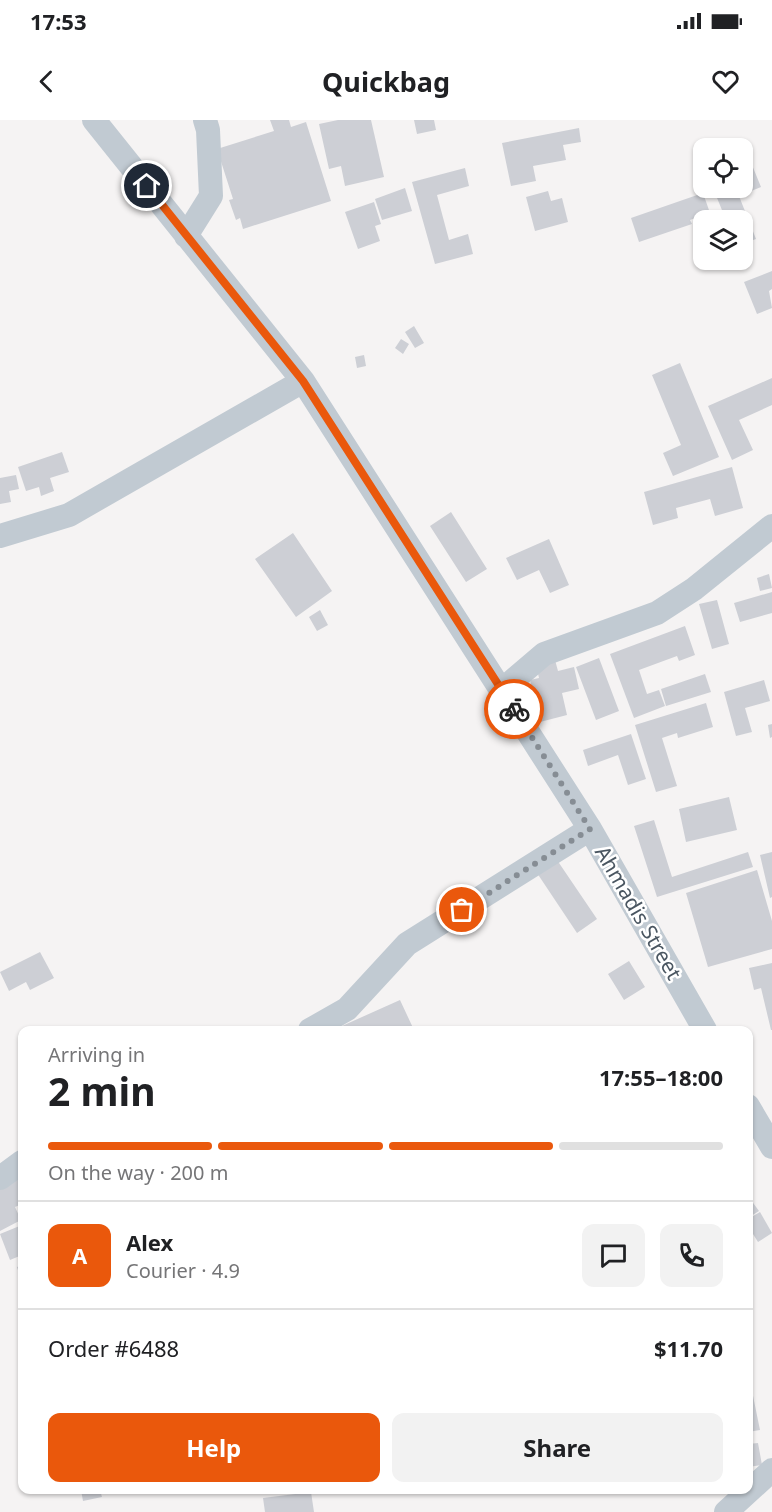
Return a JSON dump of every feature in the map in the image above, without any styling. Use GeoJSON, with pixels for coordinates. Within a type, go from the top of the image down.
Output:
{"type":"FeatureCollection","features":[{"type":"Feature","properties":{"kind":"street","name":"Ahmadis Street"},"geometry":{"type":"LineString","coordinates":[[94,120],[303,381],[590,829],[703,1026]]}},
{"type":"Feature","properties":{"kind":"street"},"geometry":{"type":"LineString","coordinates":[[186,236],[211,196],[208,130],[205,120]]}},
{"type":"Feature","properties":{"kind":"street"},"geometry":{"type":"LineString","coordinates":[[0,536],[69,515],[303,381]]}},
{"type":"Feature","properties":{"kind":"street"},"geometry":{"type":"LineString","coordinates":[[502,690],[544,654],[657,613],[694,589],[772,526]]}},
{"type":"Feature","properties":{"kind":"street"},"geometry":{"type":"LineString","coordinates":[[317,1026],[347,1009],[407,944],[590,829]]}},
{"type":"Feature","properties":{"kind":"street"},"geometry":{"type":"LineString","coordinates":[[753,1115],[772,1147]]}},
{"type":"Feature","properties":{"kind":"street"},"geometry":{"type":"LineString","coordinates":[[0,1178],[18,1165]]}},
{"type":"Feature","properties":{"kind":"street"},"geometry":{"type":"LineString","coordinates":[[753,1487],[772,1470]]}},
{"type":"Feature","properties":{"kind":"street"},"geometry":{"type":"LineString","coordinates":[[726,1512],[746,1494]]}},
{"type":"Feature","properties":{"kind":"building"},"geometry":{"type":"Polygon","coordinates":[[[270,120],[289,120],[291,127],[306,122],[331,201],[243,229],[240,218],[236,220],[229,200],[233,199],[217,149],[274,131],[270,120]]]}},
{"type":"Feature","properties":{"kind":"building"},"geometry":{"type":"Polygon","coordinates":[[[338,120],[371,120],[384,177],[345,186],[341,166],[329,169],[319,124],[338,120]]]}},
{"type":"Feature","properties":{"kind":"building"},"geometry":{"type":"Polygon","coordinates":[[[414,120],[434,120],[436,130],[417,134],[414,120]]]}},
{"type":"Feature","properties":{"kind":"building"},"geometry":{"type":"Polygon","coordinates":[[[579,128],[581,142],[563,145],[566,160],[533,166],[536,181],[511,186],[502,143],[579,128]]]}},
{"type":"Feature","properties":{"kind":"building"},"geometry":{"type":"Polygon","coordinates":[[[753,167],[761,187],[753,190],[753,167]]]}},
{"type":"Feature","properties":{"kind":"building"},"geometry":{"type":"Polygon","coordinates":[[[465,168],[469,186],[437,195],[449,240],[468,234],[473,254],[435,264],[412,182],[465,168]]]}},
{"type":"Feature","properties":{"kind":"building"},"geometry":{"type":"Polygon","coordinates":[[[405,188],[412,211],[382,220],[375,199],[405,188]]]}},
{"type":"Feature","properties":{"kind":"building"},"geometry":{"type":"Polygon","coordinates":[[[548,191],[551,201],[562,198],[568,222],[535,231],[526,197],[548,191]]]}},
{"type":"Feature","properties":{"kind":"building"},"geometry":{"type":"Polygon","coordinates":[[[693,196],[705,198],[709,210],[693,210],[693,219],[690,220],[692,224],[639,242],[631,218],[693,196]]]}},
{"type":"Feature","properties":{"kind":"building"},"geometry":{"type":"Polygon","coordinates":[[[717,198],[740,198],[745,210],[722,210],[717,198]]]}},
{"type":"Feature","properties":{"kind":"building"},"geometry":{"type":"Polygon","coordinates":[[[374,202],[381,224],[375,226],[380,241],[358,249],[345,212],[374,202]]]}},
{"type":"Feature","properties":{"kind":"building"},"geometry":{"type":"Polygon","coordinates":[[[772,271],[772,289],[769,291],[772,308],[757,314],[744,282],[772,271]]]}},
{"type":"Feature","properties":{"kind":"building"},"geometry":{"type":"Polygon","coordinates":[[[414,326],[424,343],[415,348],[405,332],[414,326]]]}},
{"type":"Feature","properties":{"kind":"building"},"geometry":{"type":"Polygon","coordinates":[[[401,339],[409,344],[403,354],[395,348],[401,339]]]}},
{"type":"Feature","properties":{"kind":"building"},"geometry":{"type":"Polygon","coordinates":[[[364,355],[366,366],[357,368],[355,357],[364,355]]]}},
{"type":"Feature","properties":{"kind":"building"},"geometry":{"type":"Polygon","coordinates":[[[680,363],[719,457],[673,476],[663,453],[681,445],[652,375],[680,363]]]}},
{"type":"Feature","properties":{"kind":"building"},"geometry":{"type":"Polygon","coordinates":[[[772,378],[772,405],[739,420],[753,450],[732,460],[708,406],[772,378]]]}},
{"type":"Feature","properties":{"kind":"building"},"geometry":{"type":"Polygon","coordinates":[[[62,452],[69,472],[50,478],[54,491],[41,496],[39,487],[26,491],[18,467],[62,452]]]}},
{"type":"Feature","properties":{"kind":"building"},"geometry":{"type":"Polygon","coordinates":[[[732,467],[743,508],[715,516],[710,499],[676,508],[678,518],[653,525],[644,492],[732,467]]]}},
{"type":"Feature","properties":{"kind":"building"},"geometry":{"type":"Polygon","coordinates":[[[16,475],[19,489],[9,491],[11,502],[0,504],[0,478],[16,475]]]}},
{"type":"Feature","properties":{"kind":"building"},"geometry":{"type":"Polygon","coordinates":[[[451,512],[487,569],[466,582],[430,526],[451,512]]]}},
{"type":"Feature","properties":{"kind":"building"},"geometry":{"type":"Polygon","coordinates":[[[293,533],[332,591],[296,617],[255,559],[293,533]]]}},
{"type":"Feature","properties":{"kind":"building"},"geometry":{"type":"Polygon","coordinates":[[[549,539],[569,585],[550,593],[539,570],[517,580],[506,558],[549,539]]]}},
{"type":"Feature","properties":{"kind":"building"},"geometry":{"type":"Polygon","coordinates":[[[769,574],[772,588],[760,591],[757,578],[769,574]]]}},
{"type":"Feature","properties":{"kind":"building"},"geometry":{"type":"Polygon","coordinates":[[[772,592],[772,613],[740,622],[734,603],[772,592]]]}},
{"type":"Feature","properties":{"kind":"building"},"geometry":{"type":"Polygon","coordinates":[[[717,600],[729,644],[712,649],[699,604],[717,600]]]}},
{"type":"Feature","properties":{"kind":"building"},"geometry":{"type":"Polygon","coordinates":[[[320,610],[328,625],[317,631],[309,617],[320,610]]]}},
{"type":"Feature","properties":{"kind":"building"},"geometry":{"type":"Polygon","coordinates":[[[685,626],[695,655],[679,661],[677,656],[639,670],[647,694],[659,690],[665,706],[634,718],[610,654],[685,626]]]}},
{"type":"Feature","properties":{"kind":"building"},"geometry":{"type":"Polygon","coordinates":[[[599,658],[619,711],[596,720],[576,667],[599,658]]]}},
{"type":"Feature","properties":{"kind":"building"},"geometry":{"type":"Polygon","coordinates":[[[555,660],[558,671],[574,667],[579,689],[562,693],[567,715],[540,722],[530,680],[539,678],[536,665],[555,660]]]}},
{"type":"Feature","properties":{"kind":"building"},"geometry":{"type":"Polygon","coordinates":[[[705,674],[711,692],[666,706],[661,689],[705,674]]]}},
{"type":"Feature","properties":{"kind":"building"},"geometry":{"type":"Polygon","coordinates":[[[764,680],[770,701],[745,708],[752,732],[736,736],[724,692],[764,680]]]}},
{"type":"Feature","properties":{"kind":"building"},"geometry":{"type":"Polygon","coordinates":[[[706,703],[713,727],[678,738],[677,733],[662,738],[677,786],[656,792],[635,725],[706,703]]]}},
{"type":"Feature","properties":{"kind":"building"},"geometry":{"type":"Polygon","coordinates":[[[772,724],[772,737],[770,738],[768,725],[772,724]]]}},
{"type":"Feature","properties":{"kind":"building"},"geometry":{"type":"Polygon","coordinates":[[[631,734],[646,779],[628,785],[618,755],[588,766],[583,750],[631,734]]]}},
{"type":"Feature","properties":{"kind":"building"},"geometry":{"type":"Polygon","coordinates":[[[729,797],[737,830],[686,842],[679,809],[729,797]]]}},
{"type":"Feature","properties":{"kind":"building"},"geometry":{"type":"Polygon","coordinates":[[[654,820],[672,877],[748,852],[753,867],[657,897],[634,826],[654,820]]]}},
{"type":"Feature","properties":{"kind":"building"},"geometry":{"type":"Polygon","coordinates":[[[772,852],[772,897],[770,898],[760,855],[772,852]]]}},
{"type":"Feature","properties":{"kind":"building"},"geometry":{"type":"Polygon","coordinates":[[[557,860],[597,919],[577,933],[537,873],[557,860]]]}},
{"type":"Feature","properties":{"kind":"building"},"geometry":{"type":"Polygon","coordinates":[[[757,870],[772,921],[772,949],[708,967],[686,893],[757,870]]]}},
{"type":"Feature","properties":{"kind":"building"},"geometry":{"type":"Polygon","coordinates":[[[40,952],[54,978],[30,990],[26,982],[9,991],[0,972],[40,952]]]}},
{"type":"Feature","properties":{"kind":"building"},"geometry":{"type":"Polygon","coordinates":[[[629,961],[645,987],[624,1000],[608,974],[629,961]]]}},
{"type":"Feature","properties":{"kind":"building"},"geometry":{"type":"Polygon","coordinates":[[[772,963],[771,1030],[761,988],[754,990],[749,968],[772,963]]]}},
{"type":"Feature","properties":{"kind":"building"},"geometry":{"type":"Polygon","coordinates":[[[400,1000],[412,1026],[342,1026],[400,1000]]]}},
{"type":"Feature","properties":{"kind":"building"},"geometry":{"type":"Polygon","coordinates":[[[18,1177],[18,1206],[15,1207],[18,1222],[0,1231],[0,1186],[18,1177]]]}},
{"type":"Feature","properties":{"kind":"building"},"geometry":{"type":"Polygon","coordinates":[[[753,1203],[759,1211],[753,1215],[753,1203]]]}},
{"type":"Feature","properties":{"kind":"building"},"geometry":{"type":"Polygon","coordinates":[[[760,1212],[772,1233],[758,1242],[753,1234],[753,1216],[760,1212]]]}},
{"type":"Feature","properties":{"kind":"building"},"geometry":{"type":"Polygon","coordinates":[[[18,1227],[18,1257],[10,1260],[0,1234],[18,1227]]]}},
{"type":"Feature","properties":{"kind":"building"},"geometry":{"type":"Polygon","coordinates":[[[753,1396],[760,1430],[753,1431],[753,1396]]]}},
{"type":"Feature","properties":{"kind":"building"},"geometry":{"type":"Polygon","coordinates":[[[758,1443],[762,1465],[753,1466],[753,1444],[758,1443]]]}},
{"type":"Feature","properties":{"kind":"building"},"geometry":{"type":"Polygon","coordinates":[[[82,1494],[101,1494],[102,1497],[83,1501],[82,1494]]]}},
{"type":"Feature","properties":{"kind":"building"},"geometry":{"type":"Polygon","coordinates":[[[311,1494],[314,1512],[265,1512],[263,1498],[311,1494]]]}},
{"type":"Feature","properties":{"kind":"way so far"},"geometry":{"type":"LineString","coordinates":[[462,910],[590,829],[514,709]]}},
{"type":"Feature","properties":{"kind":"route"},"geometry":{"type":"LineString","coordinates":[[147,186],[303,381],[514,709]]}}]}
